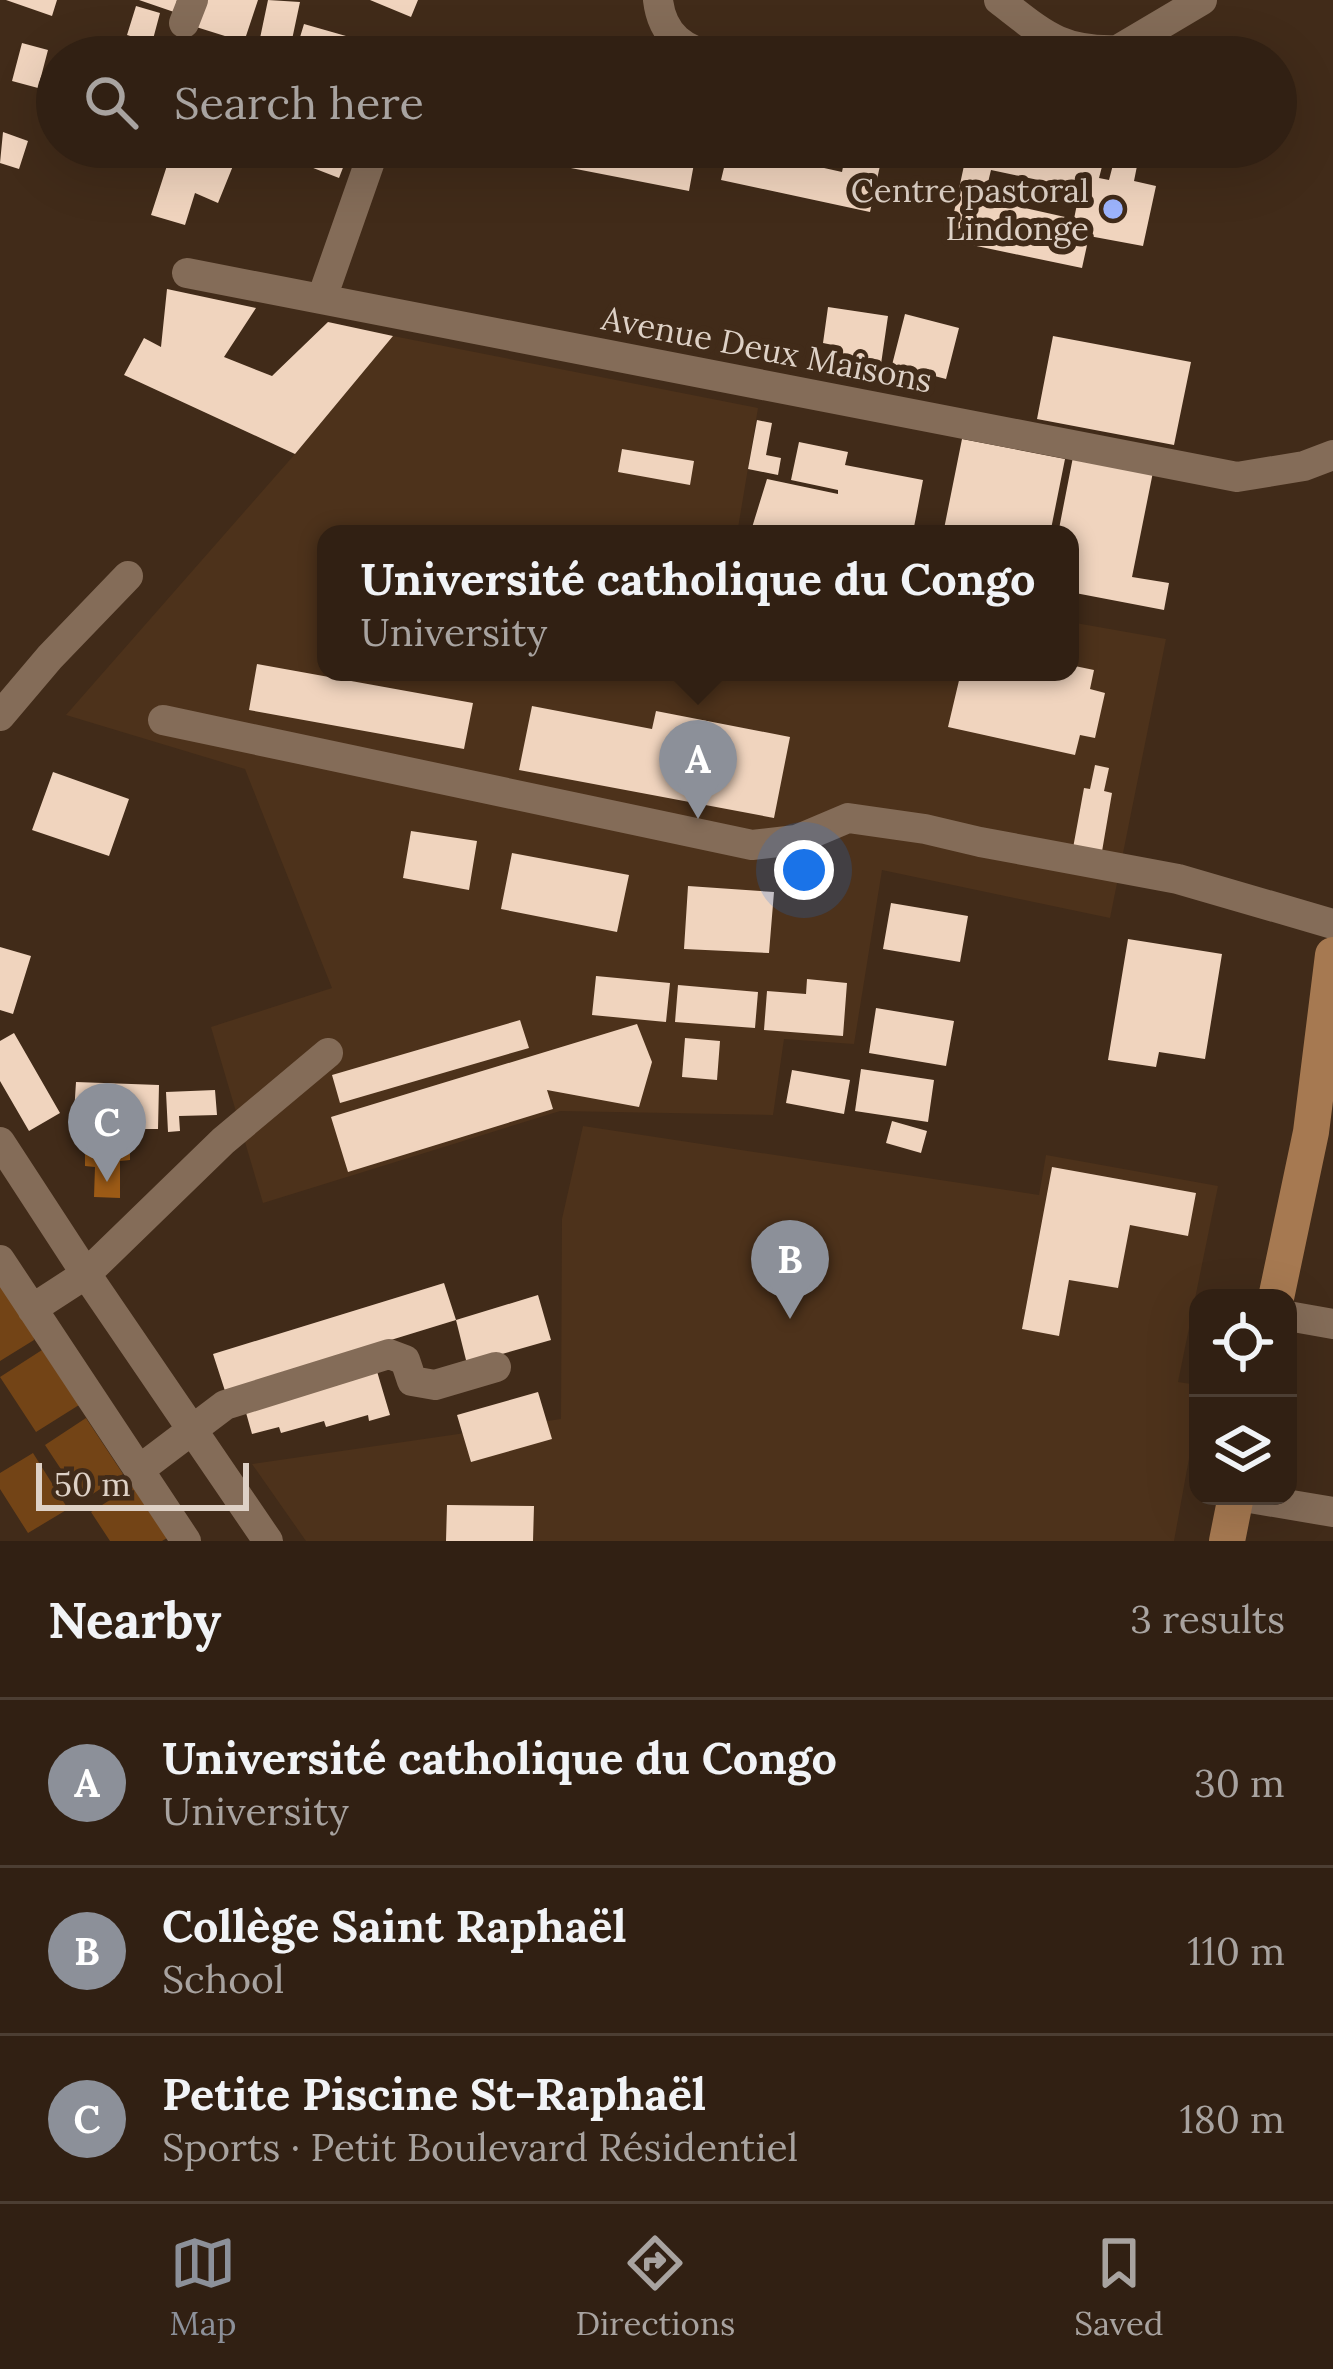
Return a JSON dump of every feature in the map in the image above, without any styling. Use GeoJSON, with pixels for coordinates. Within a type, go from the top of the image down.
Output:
{"type":"FeatureCollection","features":[{"type":"Feature","properties":{"kind":"main road"},"geometry":{"type":"LineString","coordinates":[[1279,1289],[1322,1133],[1333,955]]}},
{"type":"Feature","properties":{"kind":"main road"},"geometry":{"type":"LineString","coordinates":[[1227,1541],[1235,1505]]}},
{"type":"Feature","properties":{"kind":"street"},"geometry":{"type":"LineString","coordinates":[[658,0],[670,36]]}},
{"type":"Feature","properties":{"kind":"street"},"geometry":{"type":"LineString","coordinates":[[998,0],[1046,36]]}},
{"type":"Feature","properties":{"kind":"street"},"geometry":{"type":"LineString","coordinates":[[1142,36],[1202,0]]}},
{"type":"Feature","properties":{"kind":"street"},"geometry":{"type":"LineString","coordinates":[[322,298],[368,168]]}},
{"type":"Feature","properties":{"kind":"street","name":"Avenue Deux Maisons"},"geometry":{"type":"LineString","coordinates":[[187,273],[1237,477],[1304,466],[1333,455]]}},
{"type":"Feature","properties":{"kind":"street"},"geometry":{"type":"LineString","coordinates":[[0,716],[128,576]]}},
{"type":"Feature","properties":{"kind":"street"},"geometry":{"type":"LineString","coordinates":[[163,720],[752,845],[796,840],[848,818],[925,829],[1178,879],[1333,923]]}},
{"type":"Feature","properties":{"kind":"street"},"geometry":{"type":"LineString","coordinates":[[32,1309],[86,1274],[224,1141],[328,1053]]}},
{"type":"Feature","properties":{"kind":"street"},"geometry":{"type":"LineString","coordinates":[[0,1142],[268,1541]]}},
{"type":"Feature","properties":{"kind":"street"},"geometry":{"type":"LineString","coordinates":[[0,1260],[186,1541]]}},
{"type":"Feature","properties":{"kind":"street"},"geometry":{"type":"LineString","coordinates":[[1297,1318],[1333,1324]]}},
{"type":"Feature","properties":{"kind":"street"},"geometry":{"type":"LineString","coordinates":[[139,1470],[216,1409],[388,1354],[405,1360],[412,1381],[435,1384],[496,1367]]}},
{"type":"Feature","properties":{"kind":"street"},"geometry":{"type":"LineString","coordinates":[[1291,1505],[1333,1512]]}},
{"type":"Feature","properties":{"kind":"shaded area"},"geometry":{"type":"Polygon","coordinates":[[[393,336],[758,408],[738,525],[317,525],[317,681],[1079,681],[1079,624],[1166,639],[1110,918],[882,870],[854,1044],[784,1039],[773,1115],[560,1111],[263,1203],[211,1027],[332,988],[245,769],[66,715],[393,336]]]}},
{"type":"Feature","properties":{"kind":"shaded area"},"geometry":{"type":"Polygon","coordinates":[[[583,1126],[1039,1195],[1046,1155],[1218,1186],[1197,1289],[1189,1289],[1189,1328],[1178,1382],[1189,1384],[1189,1458],[1174,1541],[306,1541],[252,1464],[561,1419],[562,1219],[583,1126]]]}},
{"type":"Feature","properties":{"kind":"shaded area"},"geometry":{"type":"Polygon","coordinates":[[[85,1137],[130,1137],[130,1160],[120,1161],[120,1198],[94,1197],[95,1167],[85,1166],[85,1137]]]}},
{"type":"Feature","properties":{"kind":"shaded area"},"geometry":{"type":"Polygon","coordinates":[[[0,1285],[33,1331],[34,1340],[0,1361],[0,1285]]]}},
{"type":"Feature","properties":{"kind":"shaded area"},"geometry":{"type":"Polygon","coordinates":[[[42,1350],[79,1405],[36,1432],[0,1377],[42,1350]]]}},
{"type":"Feature","properties":{"kind":"shaded area"},"geometry":{"type":"Polygon","coordinates":[[[86,1418],[123,1474],[82,1501],[45,1445],[86,1418]]]}},
{"type":"Feature","properties":{"kind":"shaded area"},"geometry":{"type":"Polygon","coordinates":[[[33,1453],[68,1509],[28,1533],[0,1489],[0,1473],[33,1453]]]}},
{"type":"Feature","properties":{"kind":"shaded area"},"geometry":{"type":"Polygon","coordinates":[[[132,1486],[167,1538],[110,1541],[91,1512],[132,1486]]]}},
{"type":"Feature","properties":{"kind":"building"},"geometry":{"type":"Polygon","coordinates":[[[6,0],[57,0],[52,16],[6,0]]]}},
{"type":"Feature","properties":{"kind":"building"},"geometry":{"type":"Polygon","coordinates":[[[139,0],[177,0],[174,12],[139,0]]]}},
{"type":"Feature","properties":{"kind":"building"},"geometry":{"type":"Polygon","coordinates":[[[201,0],[258,0],[246,36],[225,36],[193,26],[201,0]]]}},
{"type":"Feature","properties":{"kind":"building"},"geometry":{"type":"Polygon","coordinates":[[[268,0],[300,2],[293,36],[260,36],[268,0]]]}},
{"type":"Feature","properties":{"kind":"building"},"geometry":{"type":"Polygon","coordinates":[[[370,0],[418,0],[411,17],[370,0]]]}},
{"type":"Feature","properties":{"kind":"building"},"geometry":{"type":"Polygon","coordinates":[[[136,6],[160,13],[154,36],[127,35],[136,6]]]}},
{"type":"Feature","properties":{"kind":"building"},"geometry":{"type":"Polygon","coordinates":[[[304,24],[346,36],[300,36],[304,24]]]}},
{"type":"Feature","properties":{"kind":"building"},"geometry":{"type":"Polygon","coordinates":[[[22,43],[36,47],[36,87],[12,81],[22,43]]]}},
{"type":"Feature","properties":{"kind":"building"},"geometry":{"type":"Polygon","coordinates":[[[3,132],[28,141],[19,169],[0,163],[3,132]]]}},
{"type":"Feature","properties":{"kind":"building"},"geometry":{"type":"Polygon","coordinates":[[[166,168],[232,168],[218,203],[195,193],[185,225],[151,215],[166,168]]]}},
{"type":"Feature","properties":{"kind":"building"},"geometry":{"type":"Polygon","coordinates":[[[313,168],[343,168],[339,178],[313,168]]]}},
{"type":"Feature","properties":{"kind":"building"},"geometry":{"type":"Polygon","coordinates":[[[571,168],[693,168],[689,191],[571,168]]]}},
{"type":"Feature","properties":{"kind":"building"},"geometry":{"type":"Polygon","coordinates":[[[724,168],[842,172],[843,168],[879,168],[870,212],[721,180],[724,168]]]}},
{"type":"Feature","properties":{"kind":"building","name":"Centre pastoral Lindonge"},"geometry":{"type":"Polygon","coordinates":[[[963,168],[1102,168],[1099,178],[1109,180],[1112,168],[1137,168],[1134,181],[1156,186],[1143,246],[1089,236],[1082,268],[948,240],[963,168]],[[991,170],[984,199],[1074,219],[1080,189],[991,170]]]}},
{"type":"Feature","properties":{"kind":"building"},"geometry":{"type":"Polygon","coordinates":[[[167,289],[256,308],[224,357],[272,376],[328,322],[393,336],[295,454],[124,375],[144,338],[161,347],[167,289]]]}},
{"type":"Feature","properties":{"kind":"building"},"geometry":{"type":"Polygon","coordinates":[[[828,307],[888,316],[880,371],[830,364],[833,345],[823,343],[828,307]]]}},
{"type":"Feature","properties":{"kind":"building"},"geometry":{"type":"Polygon","coordinates":[[[905,314],[959,328],[946,379],[892,365],[905,314]]]}},
{"type":"Feature","properties":{"kind":"building"},"geometry":{"type":"Polygon","coordinates":[[[1053,336],[1191,362],[1174,445],[1037,419],[1053,336]]]}},
{"type":"Feature","properties":{"kind":"building"},"geometry":{"type":"Polygon","coordinates":[[[757,420],[772,423],[766,455],[781,458],[778,475],[748,469],[757,420]]]}},
{"type":"Feature","properties":{"kind":"building"},"geometry":{"type":"Polygon","coordinates":[[[962,439],[1065,459],[1052,525],[945,525],[962,439]]]}},
{"type":"Feature","properties":{"kind":"building"},"geometry":{"type":"Polygon","coordinates":[[[799,442],[848,452],[845,465],[923,480],[914,525],[753,525],[767,479],[838,494],[838,490],[791,480],[799,442]]]}},
{"type":"Feature","properties":{"kind":"building"},"geometry":{"type":"Polygon","coordinates":[[[622,449],[694,461],[690,485],[618,472],[622,449]]]}},
{"type":"Feature","properties":{"kind":"building"},"geometry":{"type":"Polygon","coordinates":[[[1073,457],[1153,472],[1132,577],[1169,583],[1164,610],[1079,594],[1079,525],[1060,525],[1073,457]]]}},
{"type":"Feature","properties":{"kind":"building"},"geometry":{"type":"Polygon","coordinates":[[[257,664],[317,675],[317,681],[351,681],[473,703],[464,749],[249,710],[257,664]]]}},
{"type":"Feature","properties":{"kind":"building"},"geometry":{"type":"Polygon","coordinates":[[[1079,667],[1094,670],[1090,689],[1105,693],[1095,738],[1080,735],[1075,755],[948,727],[959,681],[1079,681],[1079,667]]]}},
{"type":"Feature","properties":{"kind":"building"},"geometry":{"type":"Polygon","coordinates":[[[532,706],[652,729],[656,711],[790,737],[774,818],[519,770],[532,706]]]}},
{"type":"Feature","properties":{"kind":"building"},"geometry":{"type":"Polygon","coordinates":[[[1095,765],[1109,768],[1104,791],[1112,793],[1100,863],[1071,859],[1084,788],[1090,789],[1095,765]]]}},
{"type":"Feature","properties":{"kind":"building"},"geometry":{"type":"Polygon","coordinates":[[[53,772],[129,799],[109,856],[32,830],[53,772]]]}},
{"type":"Feature","properties":{"kind":"building"},"geometry":{"type":"Polygon","coordinates":[[[411,831],[477,841],[469,890],[403,878],[411,831]]]}},
{"type":"Feature","properties":{"kind":"building"},"geometry":{"type":"Polygon","coordinates":[[[512,853],[629,875],[617,932],[501,909],[512,853]]]}},
{"type":"Feature","properties":{"kind":"building"},"geometry":{"type":"Polygon","coordinates":[[[688,886],[774,892],[769,953],[684,949],[688,886]]]}},
{"type":"Feature","properties":{"kind":"building"},"geometry":{"type":"Polygon","coordinates":[[[891,903],[968,916],[960,962],[883,949],[891,903]]]}},
{"type":"Feature","properties":{"kind":"building"},"geometry":{"type":"Polygon","coordinates":[[[1128,939],[1222,954],[1205,1059],[1159,1052],[1156,1067],[1108,1060],[1128,939]]]}},
{"type":"Feature","properties":{"kind":"building"},"geometry":{"type":"Polygon","coordinates":[[[0,947],[31,956],[13,1014],[0,1010],[0,947]]]}},
{"type":"Feature","properties":{"kind":"building"},"geometry":{"type":"Polygon","coordinates":[[[596,976],[670,983],[666,1022],[592,1015],[596,976]]]}},
{"type":"Feature","properties":{"kind":"building"},"geometry":{"type":"Polygon","coordinates":[[[807,979],[847,983],[843,1036],[764,1030],[767,991],[806,994],[807,979]]]}},
{"type":"Feature","properties":{"kind":"building"},"geometry":{"type":"Polygon","coordinates":[[[678,985],[758,992],[755,1028],[675,1022],[678,985]]]}},
{"type":"Feature","properties":{"kind":"building"},"geometry":{"type":"Polygon","coordinates":[[[876,1008],[954,1021],[946,1066],[869,1053],[876,1008]]]}},
{"type":"Feature","properties":{"kind":"building"},"geometry":{"type":"Polygon","coordinates":[[[520,1020],[529,1048],[340,1103],[332,1075],[520,1020]]]}},
{"type":"Feature","properties":{"kind":"building"},"geometry":{"type":"Polygon","coordinates":[[[637,1024],[652,1062],[639,1107],[547,1090],[553,1109],[348,1172],[331,1117],[637,1024]]]}},
{"type":"Feature","properties":{"kind":"building"},"geometry":{"type":"Polygon","coordinates":[[[14,1033],[60,1113],[29,1131],[0,1081],[0,1041],[14,1033]]]}},
{"type":"Feature","properties":{"kind":"building"},"geometry":{"type":"Polygon","coordinates":[[[685,1038],[720,1041],[717,1080],[682,1077],[685,1038]]]}},
{"type":"Feature","properties":{"kind":"building"},"geometry":{"type":"Polygon","coordinates":[[[861,1069],[934,1080],[928,1122],[855,1111],[861,1069]]]}},
{"type":"Feature","properties":{"kind":"building"},"geometry":{"type":"Polygon","coordinates":[[[792,1070],[850,1080],[844,1114],[786,1103],[792,1070]]]}},
{"type":"Feature","properties":{"kind":"building"},"geometry":{"type":"Polygon","coordinates":[[[76,1082],[159,1085],[158,1129],[73,1129],[76,1082]]]}},
{"type":"Feature","properties":{"kind":"building"},"geometry":{"type":"Polygon","coordinates":[[[215,1090],[217,1115],[179,1116],[180,1131],[168,1132],[166,1092],[215,1090]]]}},
{"type":"Feature","properties":{"kind":"building"},"geometry":{"type":"Polygon","coordinates":[[[892,1121],[927,1131],[921,1153],[886,1143],[892,1121]]]}},
{"type":"Feature","properties":{"kind":"building"},"geometry":{"type":"Polygon","coordinates":[[[1052,1167],[1196,1193],[1188,1236],[1130,1225],[1118,1288],[1069,1280],[1059,1336],[1022,1329],[1052,1167]]]}},
{"type":"Feature","properties":{"kind":"building"},"geometry":{"type":"Polygon","coordinates":[[[444,1283],[456,1320],[225,1391],[213,1354],[444,1283]]]}},
{"type":"Feature","properties":{"kind":"building"},"geometry":{"type":"Polygon","coordinates":[[[538,1295],[551,1340],[467,1364],[456,1320],[538,1295]]]}},
{"type":"Feature","properties":{"kind":"building"},"geometry":{"type":"Polygon","coordinates":[[[376,1368],[390,1415],[252,1434],[243,1402],[376,1368]]]}},
{"type":"Feature","properties":{"kind":"building"},"geometry":{"type":"Polygon","coordinates":[[[538,1392],[552,1439],[471,1462],[457,1415],[538,1392]]]}},
{"type":"Feature","properties":{"kind":"building"},"geometry":{"type":"Polygon","coordinates":[[[447,1505],[534,1506],[533,1541],[446,1541],[447,1505]]]}},
{"type":"Feature","properties":{"kind":"place","name":"Centre pastoral Lindonge"},"geometry":{"type":"Point","coordinates":[1113,209]}},
{"type":"Feature","properties":{"kind":"place","name":"Université catholique du Congo"},"geometry":{"type":"Point","coordinates":[698,819]}},
{"type":"Feature","properties":{"kind":"place","name":"Petite Piscine St-Raphaël"},"geometry":{"type":"Point","coordinates":[107,1182]}},
{"type":"Feature","properties":{"kind":"place","name":"Collège Saint Raphaël"},"geometry":{"type":"Point","coordinates":[790,1319]}}]}
